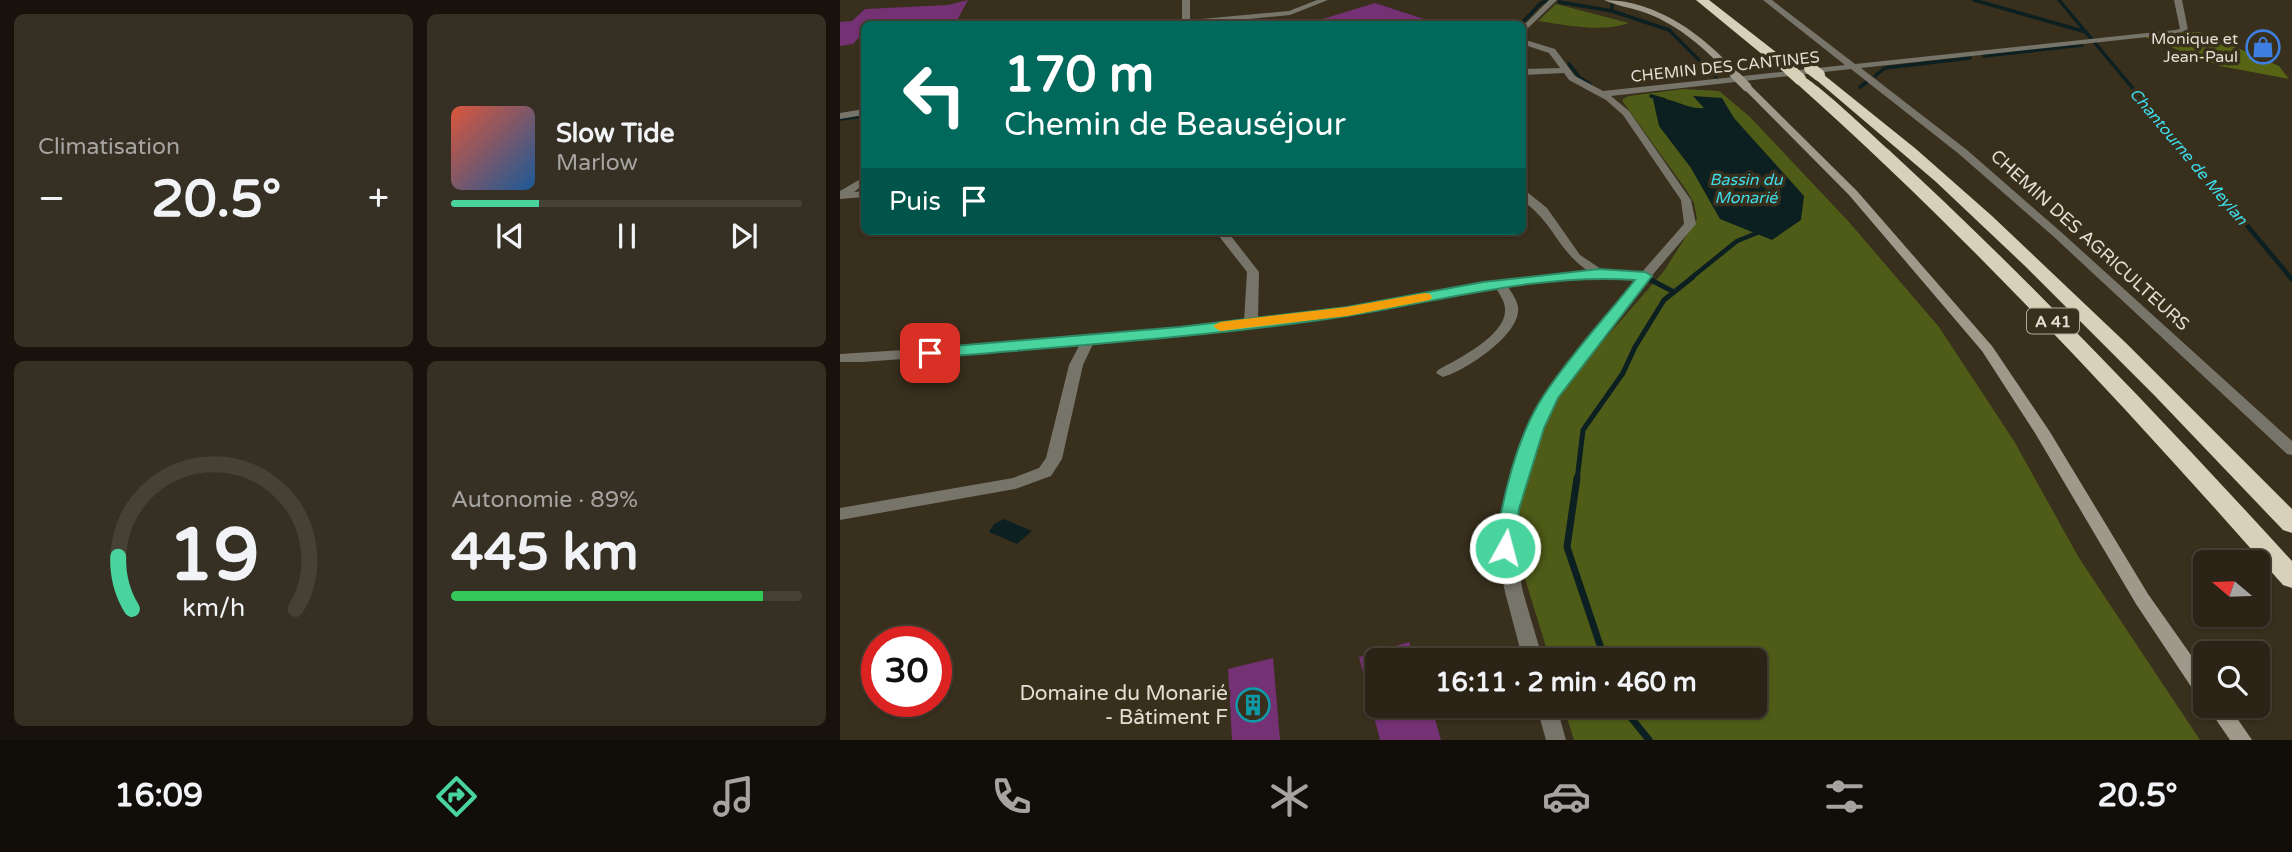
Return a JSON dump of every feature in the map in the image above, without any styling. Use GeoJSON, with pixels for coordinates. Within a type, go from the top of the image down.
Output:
{"type":"FeatureCollection","features":[{"type":"Feature","properties":{"kind":"highway","name":"A 41"},"geometry":{"type":"LineString","coordinates":[[1702,0],[1804,70],[1939,177],[2180,408],[2292,524]]}},
{"type":"Feature","properties":{"kind":"highway"},"geometry":{"type":"LineString","coordinates":[[1721,0],[1762,30]]}},
{"type":"Feature","properties":{"kind":"highway","name":"A 41"},"geometry":{"type":"LineString","coordinates":[[1804,70],[2123,393],[2292,578]]}},
{"type":"Feature","properties":{"kind":"main road"},"geometry":{"type":"LineString","coordinates":[[1608,0],[1654,13],[1686,29],[1870,212],[1987,349],[2042,432],[2121,567],[2193,673]]}},
{"type":"Feature","properties":{"kind":"main road"},"geometry":{"type":"LineString","coordinates":[[2226,718],[2242,740]]}},
{"type":"Feature","properties":{"kind":"street"},"geometry":{"type":"LineString","coordinates":[[1186,0],[1186,21]]}},
{"type":"Feature","properties":{"kind":"street"},"geometry":{"type":"LineString","coordinates":[[1207,21],[1290,13],[1324,0]]}},
{"type":"Feature","properties":{"kind":"street"},"geometry":{"type":"LineString","coordinates":[[1526,29],[1553,0]]}},
{"type":"Feature","properties":{"kind":"street","name":"CHEMIN DES CANTINES"},"geometry":{"type":"LineString","coordinates":[[1767,0],[1856,68]]}},
{"type":"Feature","properties":{"kind":"street","name":"CHEMIN DES CANTINES"},"geometry":{"type":"LineString","coordinates":[[1599,94],[2088,43],[2184,30],[2178,0]]}},
{"type":"Feature","properties":{"kind":"street"},"geometry":{"type":"LineString","coordinates":[[1526,42],[1552,51],[1564,70],[1609,98],[1626,113],[1686,200],[1690,224],[1645,276],[1550,397],[1536,428],[1510,509],[1505,548],[1530,648]]}},
{"type":"Feature","properties":{"kind":"street","name":"CHEMIN DES AGRICULTEURS"},"geometry":{"type":"LineString","coordinates":[[1856,68],[1963,152],[2057,234],[2292,450]]}},
{"type":"Feature","properties":{"kind":"street"},"geometry":{"type":"LineString","coordinates":[[1526,72],[1564,70]]}},
{"type":"Feature","properties":{"kind":"street"},"geometry":{"type":"LineString","coordinates":[[840,116],[861,112]]}},
{"type":"Feature","properties":{"kind":"street"},"geometry":{"type":"LineString","coordinates":[[840,196],[861,182]]}},
{"type":"Feature","properties":{"kind":"street"},"geometry":{"type":"LineString","coordinates":[[840,196],[861,194]]}},
{"type":"Feature","properties":{"kind":"street"},"geometry":{"type":"LineString","coordinates":[[1526,197],[1543,210],[1576,258],[1599,273]]}},
{"type":"Feature","properties":{"kind":"street"},"geometry":{"type":"LineString","coordinates":[[1225,235],[1253,272],[1251,322]]}},
{"type":"Feature","properties":{"kind":"street"},"geometry":{"type":"LineString","coordinates":[[840,358],[1088,341],[1347,312],[1500,284],[1599,273],[1645,276]]}},
{"type":"Feature","properties":{"kind":"street"},"geometry":{"type":"LineString","coordinates":[[1443,373],[1480,352],[1511,320],[1513,307],[1500,284]]}},
{"type":"Feature","properties":{"kind":"street"},"geometry":{"type":"LineString","coordinates":[[840,514],[1015,483],[1045,472],[1054,459],[1076,365],[1088,341]]}},
{"type":"Feature","properties":{"kind":"street"},"geometry":{"type":"LineString","coordinates":[[1550,718],[1556,740]]}},
{"type":"Feature","properties":{"kind":"green space"},"geometry":{"type":"Polygon","coordinates":[[[1556,4],[1629,23],[1595,28],[1538,21],[1556,4]]]}},
{"type":"Feature","properties":{"kind":"green space"},"geometry":{"type":"Polygon","coordinates":[[[2201,32],[2279,66],[2289,79],[2220,66],[2142,36],[2201,32]]]}},
{"type":"Feature","properties":{"kind":"green space","name":"Bassin du Monarié"},"geometry":{"type":"Polygon","coordinates":[[[1683,89],[1719,91],[1749,116],[1849,222],[1939,327],[2014,441],[2079,558],[2200,740],[1574,740],[1567,718],[1767,718],[1767,648],[1546,648],[1511,533],[1538,426],[1561,389],[1664,271],[1697,219],[1694,203],[1687,191],[1623,102],[1623,99],[1683,89]]]}},
{"type":"Feature","properties":{"kind":"water","name":"Bassin du Monarié"},"geometry":{"type":"Polygon","coordinates":[[[1693,96],[1722,98],[1734,118],[1804,196],[1801,220],[1772,240],[1720,219],[1691,168],[1659,126],[1653,99],[1667,99],[1691,107],[1704,108],[1693,96]]]}},
{"type":"Feature","properties":{"kind":"water"},"geometry":{"type":"Polygon","coordinates":[[[1004,519],[1032,531],[1017,544],[989,532],[994,524],[1004,519]]]}},
{"type":"Feature","properties":{"kind":"building"},"geometry":{"type":"Polygon","coordinates":[[[968,0],[957,21],[861,21],[861,35],[853,44],[840,46],[840,22],[852,21],[865,9],[948,5],[968,0]]]}},
{"type":"Feature","properties":{"kind":"building"},"geometry":{"type":"Polygon","coordinates":[[[1375,3],[1430,21],[1316,21],[1375,3]]]}},
{"type":"Feature","properties":{"kind":"building"},"geometry":{"type":"Polygon","coordinates":[[[1409,642],[1411,648],[1389,648],[1409,642]]]}},
{"type":"Feature","properties":{"kind":"building"},"geometry":{"type":"Polygon","coordinates":[[[1365,655],[1365,681],[1359,657],[1365,655]]]}},
{"type":"Feature","properties":{"kind":"building","name":"Domaine du Monarié - Bâtiment F"},"geometry":{"type":"Polygon","coordinates":[[[1273,658],[1280,740],[1232,740],[1228,669],[1273,658]]]}},
{"type":"Feature","properties":{"kind":"building"},"geometry":{"type":"Polygon","coordinates":[[[1374,718],[1435,718],[1441,740],[1380,740],[1374,718]]]}},
{"type":"Feature","properties":{"kind":"waterway"},"geometry":{"type":"LineString","coordinates":[[1974,0],[2086,32]]}},
{"type":"Feature","properties":{"kind":"waterway"},"geometry":{"type":"LineString","coordinates":[[2059,0],[2086,32]]}},
{"type":"Feature","properties":{"kind":"waterway"},"geometry":{"type":"LineString","coordinates":[[1524,21],[1541,3],[1548,1]]}},
{"type":"Feature","properties":{"kind":"waterway"},"geometry":{"type":"LineString","coordinates":[[1559,2],[1612,11]]}},
{"type":"Feature","properties":{"kind":"waterway"},"geometry":{"type":"LineString","coordinates":[[1612,5],[1612,11]]}},
{"type":"Feature","properties":{"kind":"waterway"},"geometry":{"type":"LineString","coordinates":[[1612,11],[1669,30],[1716,77]]}},
{"type":"Feature","properties":{"kind":"waterway","name":"Chantourne de Meylan"},"geometry":{"type":"LineString","coordinates":[[2086,32],[2161,122]]}},
{"type":"Feature","properties":{"kind":"waterway"},"geometry":{"type":"LineString","coordinates":[[1984,56],[2082,45]]}},
{"type":"Feature","properties":{"kind":"waterway"},"geometry":{"type":"LineString","coordinates":[[1875,76],[1885,68],[1970,58]]}},
{"type":"Feature","properties":{"kind":"waterway"},"geometry":{"type":"LineString","coordinates":[[1569,64],[1580,78],[1590,84]]}},
{"type":"Feature","properties":{"kind":"waterway"},"geometry":{"type":"LineString","coordinates":[[1860,87],[1868,81]]}},
{"type":"Feature","properties":{"kind":"waterway"},"geometry":{"type":"LineString","coordinates":[[1651,96],[1665,100]]}},
{"type":"Feature","properties":{"kind":"waterway"},"geometry":{"type":"LineString","coordinates":[[840,119],[861,116]]}},
{"type":"Feature","properties":{"kind":"waterway","name":"Chantourne de Meylan"},"geometry":{"type":"LineString","coordinates":[[2159,120],[2291,278]]}},
{"type":"Feature","properties":{"kind":"waterway"},"geometry":{"type":"LineString","coordinates":[[1691,278],[1737,241],[1762,231]]}},
{"type":"Feature","properties":{"kind":"waterway"},"geometry":{"type":"LineString","coordinates":[[1577,480],[1583,430],[1623,373],[1635,347],[1664,300],[1693,277]]}},
{"type":"Feature","properties":{"kind":"waterway"},"geometry":{"type":"LineString","coordinates":[[1649,279],[1674,292]]}},
{"type":"Feature","properties":{"kind":"waterway"},"geometry":{"type":"LineString","coordinates":[[1577,478],[1567,547],[1601,648]]}},
{"type":"Feature","properties":{"kind":"waterway"},"geometry":{"type":"LineString","coordinates":[[1631,718],[1649,740]]}},
{"type":"Feature","properties":{"kind":"slow traffic"},"geometry":{"type":"LineString","coordinates":[[1220,326],[1347,312],[1425,297]]}},
{"type":"Feature","properties":{"kind":"place","name":"Monique et Jean-Paul"},"geometry":{"type":"Point","coordinates":[2263,47]}},
{"type":"Feature","properties":{"kind":"place","name":"Domaine du Monarié - Bâtiment F"},"geometry":{"type":"Point","coordinates":[1253,705]}},
{"type":"Feature","properties":{"kind":"route"},"geometry":{"type":"LineString","coordinates":[[930,353],[1088,341],[1347,312],[1483,286],[1599,273],[1645,276],[1550,397],[1536,428],[1510,509],[1505,548]]}}]}
